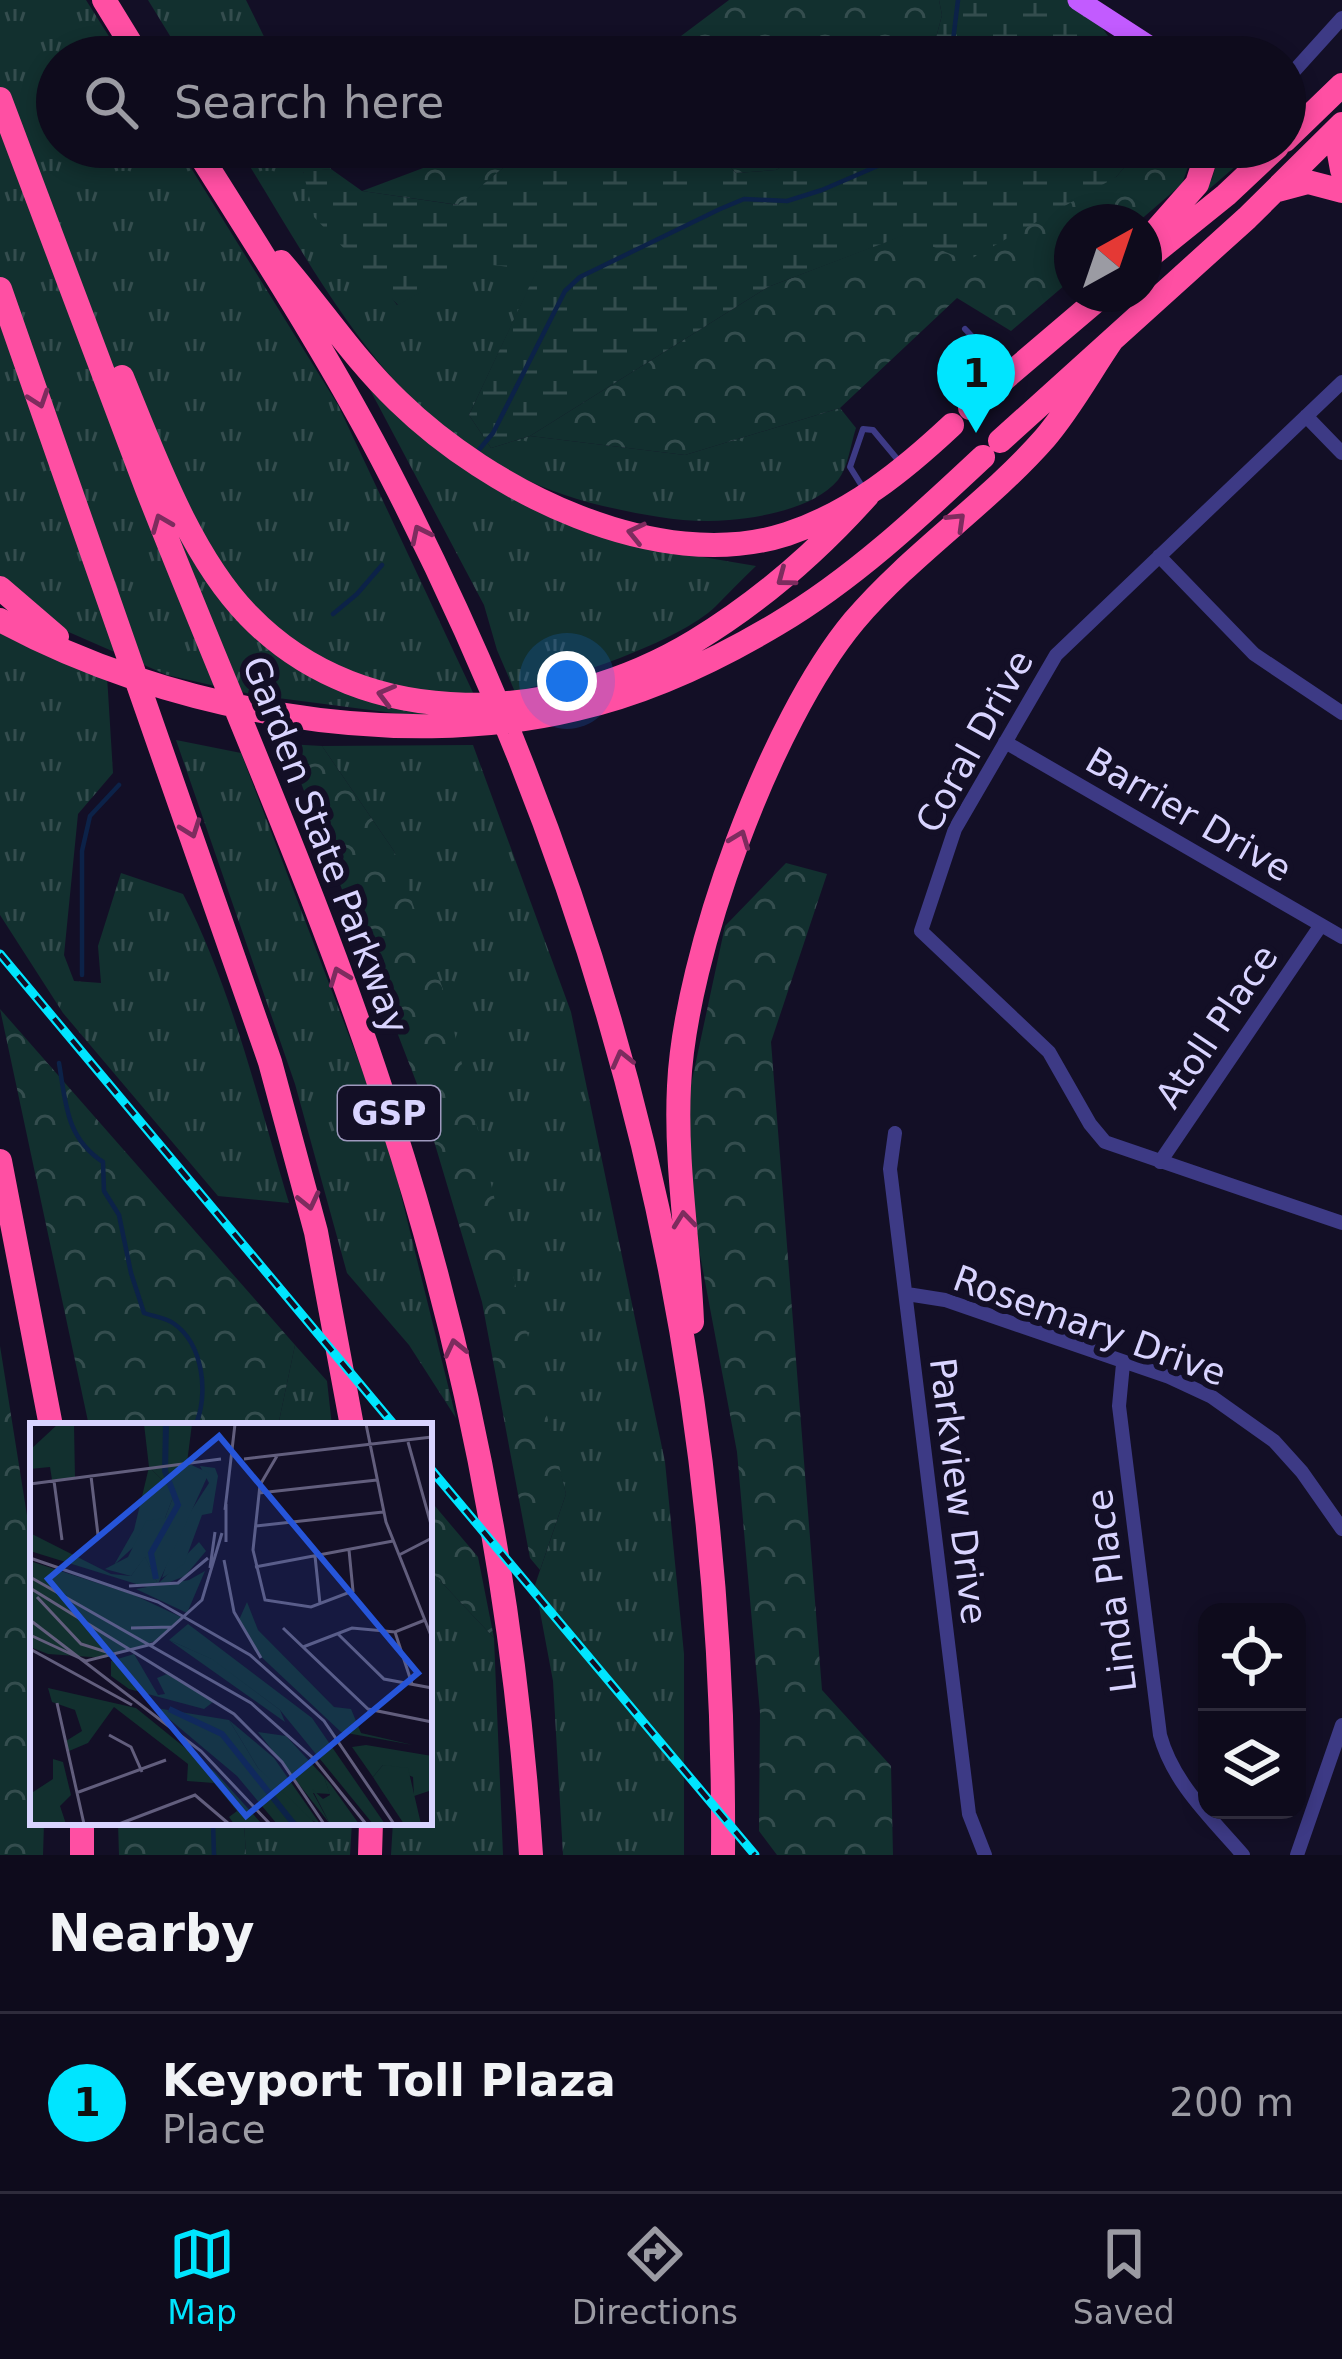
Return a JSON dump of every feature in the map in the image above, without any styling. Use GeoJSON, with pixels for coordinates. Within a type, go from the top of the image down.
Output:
{"type":"FeatureCollection","features":[{"type":"Feature","properties":{"kind":"highway"},"geometry":{"type":"LineString","coordinates":[[104,0],[126,36]]}},
{"type":"Feature","properties":{"kind":"highway"},"geometry":{"type":"LineString","coordinates":[[1306,118],[1342,86]]}},
{"type":"Feature","properties":{"kind":"highway","name":"Garden State Parkway"},"geometry":{"type":"LineString","coordinates":[[0,99],[390,1116],[442,1292],[480,1462],[510,1643],[531,1855]]}},
{"type":"Feature","properties":{"kind":"highway"},"geometry":{"type":"LineString","coordinates":[[1339,128],[1342,170]]}},
{"type":"Feature","properties":{"kind":"highway"},"geometry":{"type":"LineString","coordinates":[[1306,160],[1339,128]]}},
{"type":"Feature","properties":{"kind":"highway"},"geometry":{"type":"LineString","coordinates":[[208,168],[352,404],[471,640],[531,780],[587,936],[653,1185],[695,1420],[716,1592],[723,1716],[723,1855]]}},
{"type":"Feature","properties":{"kind":"highway"},"geometry":{"type":"LineString","coordinates":[[1162,224],[1197,184],[1202,168]]}},
{"type":"Feature","properties":{"kind":"highway"},"geometry":{"type":"LineString","coordinates":[[1162,247],[1253,168]]}},
{"type":"Feature","properties":{"kind":"highway"},"geometry":{"type":"LineString","coordinates":[[0,620],[200,697],[344,723],[484,724],[577,709],[660,682],[780,622],[882,547],[1298,168]]}},
{"type":"Feature","properties":{"kind":"highway"},"geometry":{"type":"LineString","coordinates":[[1276,190],[1308,182],[1342,191]]}},
{"type":"Feature","properties":{"kind":"highway"},"geometry":{"type":"LineString","coordinates":[[226,196],[394,398],[463,455],[538,500],[631,532],[686,543],[725,544],[783,536],[868,495]]}},
{"type":"Feature","properties":{"kind":"highway"},"geometry":{"type":"LineString","coordinates":[[40,201],[180,507],[219,580],[283,647],[352,685],[411,701],[474,705],[560,694],[630,673],[694,642],[814,554],[868,495],[1081,312]]}},
{"type":"Feature","properties":{"kind":"highway","name":"GSP"},"geometry":{"type":"LineString","coordinates":[[0,289],[282,1100],[327,1279],[351,1423]]}},
{"type":"Feature","properties":{"kind":"highway"},"geometry":{"type":"LineString","coordinates":[[695,1420],[690,1276],[678,1148],[679,1079],[693,990],[739,841],[793,721],[848,629],[1046,437],[1112,340]]}},
{"type":"Feature","properties":{"kind":"highway"},"geometry":{"type":"LineString","coordinates":[[0,588],[27,614],[89,658]]}},
{"type":"Feature","properties":{"kind":"highway"},"geometry":{"type":"LineString","coordinates":[[0,1161],[50,1423]]}},
{"type":"Feature","properties":{"kind":"highway"},"geometry":{"type":"LineString","coordinates":[[0,1238],[36,1336]]}},
{"type":"Feature","properties":{"kind":"highway"},"geometry":{"type":"LineString","coordinates":[[370,1855],[371,1825]]}},
{"type":"Feature","properties":{"kind":"main road"},"geometry":{"type":"LineString","coordinates":[[1074,0],[1118,36]]}},
{"type":"Feature","properties":{"kind":"main road"},"geometry":{"type":"LineString","coordinates":[[1074,0],[1132,36]]}},
{"type":"Feature","properties":{"kind":"street"},"geometry":{"type":"LineString","coordinates":[[1306,58],[1342,18]]}},
{"type":"Feature","properties":{"kind":"street","name":"Coral Drive"},"geometry":{"type":"LineString","coordinates":[[1342,382],[1056,655],[945,849],[921,931],[1049,1052],[1097,1135],[1160,1162],[1342,1223]]}},
{"type":"Feature","properties":{"kind":"street"},"geometry":{"type":"LineString","coordinates":[[1306,416],[1342,453]]}},
{"type":"Feature","properties":{"kind":"street"},"geometry":{"type":"LineString","coordinates":[[1159,556],[1254,653],[1342,713]]}},
{"type":"Feature","properties":{"kind":"street","name":"Barrier Drive"},"geometry":{"type":"LineString","coordinates":[[1005,742],[1342,937]]}},
{"type":"Feature","properties":{"kind":"street","name":"Atoll Place"},"geometry":{"type":"LineString","coordinates":[[1160,1162],[1321,925]]}},
{"type":"Feature","properties":{"kind":"street","name":"Parkview Drive"},"geometry":{"type":"LineString","coordinates":[[895,1133],[890,1169],[970,1814],[985,1855]]}},
{"type":"Feature","properties":{"kind":"street","name":"Rosemary Drive"},"geometry":{"type":"LineString","coordinates":[[907,1294],[945,1300],[1185,1384],[1253,1423],[1302,1472],[1342,1529]]}},
{"type":"Feature","properties":{"kind":"street","name":"Linda Place"},"geometry":{"type":"LineString","coordinates":[[1123,1364],[1119,1406],[1160,1735],[1184,1788],[1243,1855]]}},
{"type":"Feature","properties":{"kind":"street"},"geometry":{"type":"LineString","coordinates":[[1297,1855],[1342,1725]]}},
{"type":"Feature","properties":{"kind":"lane"},"geometry":{"type":"LineString","coordinates":[[965,329],[1007,374]]}},
{"type":"Feature","properties":{"kind":"lane"},"geometry":{"type":"LineString","coordinates":[[868,495],[850,467],[865,428],[873,430],[904,467]]}},
{"type":"Feature","properties":{"kind":"green space"},"geometry":{"type":"Polygon","coordinates":[[[0,0],[86,0],[109,36],[36,36],[36,168],[191,168],[338,405],[476,699],[432,718],[255,695],[167,675],[0,602],[0,0]]]}},
{"type":"Feature","properties":{"kind":"green space"},"geometry":{"type":"Polygon","coordinates":[[[148,0],[246,0],[264,36],[170,36],[148,0]]]}},
{"type":"Feature","properties":{"kind":"green space"},"geometry":{"type":"Polygon","coordinates":[[[729,0],[939,0],[942,15],[936,36],[681,36],[729,0]]]}},
{"type":"Feature","properties":{"kind":"green space"},"geometry":{"type":"Polygon","coordinates":[[[939,0],[1092,0],[1088,8],[1108,36],[936,36],[942,15],[939,0]]]}},
{"type":"Feature","properties":{"kind":"green space"},"geometry":{"type":"Polygon","coordinates":[[[251,168],[330,168],[303,172],[397,305],[475,262],[538,269],[469,415],[491,448],[530,436],[685,455],[840,408],[856,428],[847,462],[838,480],[816,498],[742,519],[697,521],[650,515],[535,484],[477,452],[427,413],[383,368],[309,263],[251,168]]]}},
{"type":"Feature","properties":{"kind":"green space"},"geometry":{"type":"Polygon","coordinates":[[[423,168],[503,168],[459,205],[362,191],[423,168]]]}},
{"type":"Feature","properties":{"kind":"green space"},"geometry":{"type":"Polygon","coordinates":[[[503,168],[731,168],[736,173],[779,168],[1124,168],[1068,204],[1054,204],[1054,212],[967,261],[905,235],[768,287],[530,436],[491,448],[469,415],[537,270],[475,263],[398,305],[314,217],[303,171],[331,169],[362,191],[458,205],[503,168]]]}},
{"type":"Feature","properties":{"kind":"green space"},"geometry":{"type":"Polygon","coordinates":[[[731,168],[779,168],[776,170],[736,173],[731,168]]]}},
{"type":"Feature","properties":{"kind":"green space"},"geometry":{"type":"Polygon","coordinates":[[[1124,168],[1188,168],[1182,184],[1159,204],[1054,204],[1054,294],[1011,331],[957,298],[840,408],[685,455],[530,436],[768,287],[906,234],[1116,177],[1124,168]]]}},
{"type":"Feature","properties":{"kind":"green space"},"geometry":{"type":"Polygon","coordinates":[[[1215,168],[1234,168],[1193,203],[1215,168]]]}},
{"type":"Feature","properties":{"kind":"green space"},"geometry":{"type":"Polygon","coordinates":[[[367,384],[428,437],[649,548],[756,566],[716,606],[676,633],[591,668],[515,692],[484,605],[367,384]]]}},
{"type":"Feature","properties":{"kind":"green space"},"geometry":{"type":"Polygon","coordinates":[[[0,630],[107,676],[113,773],[78,814],[64,955],[74,981],[101,983],[98,946],[121,873],[183,894],[230,1006],[289,1203],[218,1196],[63,1013],[0,915],[0,630]]]}},
{"type":"Feature","properties":{"kind":"green space"},"geometry":{"type":"Polygon","coordinates":[[[176,740],[241,753],[385,1130],[456,1418],[409,1345],[347,1273],[295,1084],[176,740]]]}},
{"type":"Feature","properties":{"kind":"green space"},"geometry":{"type":"Polygon","coordinates":[[[286,744],[322,746],[394,851],[446,998],[566,1494],[540,1570],[530,1558],[482,1302],[417,1084],[286,744]]]}},
{"type":"Feature","properties":{"kind":"green space"},"geometry":{"type":"Polygon","coordinates":[[[473,745],[571,1012],[665,1462],[684,1654],[684,1855],[563,1855],[553,1681],[535,1585],[566,1494],[394,851],[322,746],[473,745]]]}},
{"type":"Feature","properties":{"kind":"green space"},"geometry":{"type":"Polygon","coordinates":[[[786,863],[827,874],[771,1042],[822,1690],[891,1766],[893,1855],[777,1855],[759,1831],[760,1713],[737,1452],[676,1127],[692,1080],[725,926],[786,863]]]}},
{"type":"Feature","properties":{"kind":"green space"},"geometry":{"type":"Polygon","coordinates":[[[0,1009],[295,1345],[279,1423],[88,1423],[0,1009]]]}},
{"type":"Feature","properties":{"kind":"green space"},"geometry":{"type":"Polygon","coordinates":[[[295,1345],[327,1381],[332,1423],[279,1423],[295,1345]]]}},
{"type":"Feature","properties":{"kind":"green space"},"geometry":{"type":"Polygon","coordinates":[[[0,1346],[30,1542],[30,1825],[44,1825],[43,1855],[0,1855],[0,1346]]]}},
{"type":"Feature","properties":{"kind":"green space"},"geometry":{"type":"Polygon","coordinates":[[[432,1503],[478,1557],[494,1638],[432,1572],[432,1503]]]}},
{"type":"Feature","properties":{"kind":"green space"},"geometry":{"type":"Polygon","coordinates":[[[432,1572],[494,1638],[503,1855],[391,1855],[393,1825],[432,1825],[432,1572]]]}},
{"type":"Feature","properties":{"kind":"green space"},"geometry":{"type":"Polygon","coordinates":[[[118,1825],[244,1825],[246,1855],[119,1855],[118,1825]]]}},
{"type":"Feature","properties":{"kind":"green space"},"geometry":{"type":"Polygon","coordinates":[[[244,1825],[352,1825],[350,1855],[246,1855],[244,1825]]]}},
{"type":"Feature","properties":{"kind":"waterway"},"geometry":{"type":"LineString","coordinates":[[954,36],[958,0]]}},
{"type":"Feature","properties":{"kind":"waterway"},"geometry":{"type":"LineString","coordinates":[[478,451],[493,433],[565,291],[580,277],[744,199],[787,201],[873,168]]}},
{"type":"Feature","properties":{"kind":"waterway"},"geometry":{"type":"LineString","coordinates":[[333,614],[382,565]]}},
{"type":"Feature","properties":{"kind":"waterway"},"geometry":{"type":"LineString","coordinates":[[82,975],[82,851],[90,816],[119,785]]}},
{"type":"Feature","properties":{"kind":"waterway"},"geometry":{"type":"LineString","coordinates":[[59,1063],[75,1131],[103,1162],[104,1191],[119,1215],[144,1313],[173,1323],[197,1357],[202,1400],[196,1423]]}},
{"type":"Feature","properties":{"kind":"waterway"},"geometry":{"type":"LineString","coordinates":[[213,1825],[214,1855]]}},
{"type":"Feature","properties":{"kind":"railway"},"geometry":{"type":"LineString","coordinates":[[0,954],[392,1423]]}},
{"type":"Feature","properties":{"kind":"railway"},"geometry":{"type":"LineString","coordinates":[[432,1471],[755,1855]]}},
{"type":"Feature","properties":{"kind":"place","name":"Keyport Toll Plaza"},"geometry":{"type":"Point","coordinates":[976,433]}}]}
